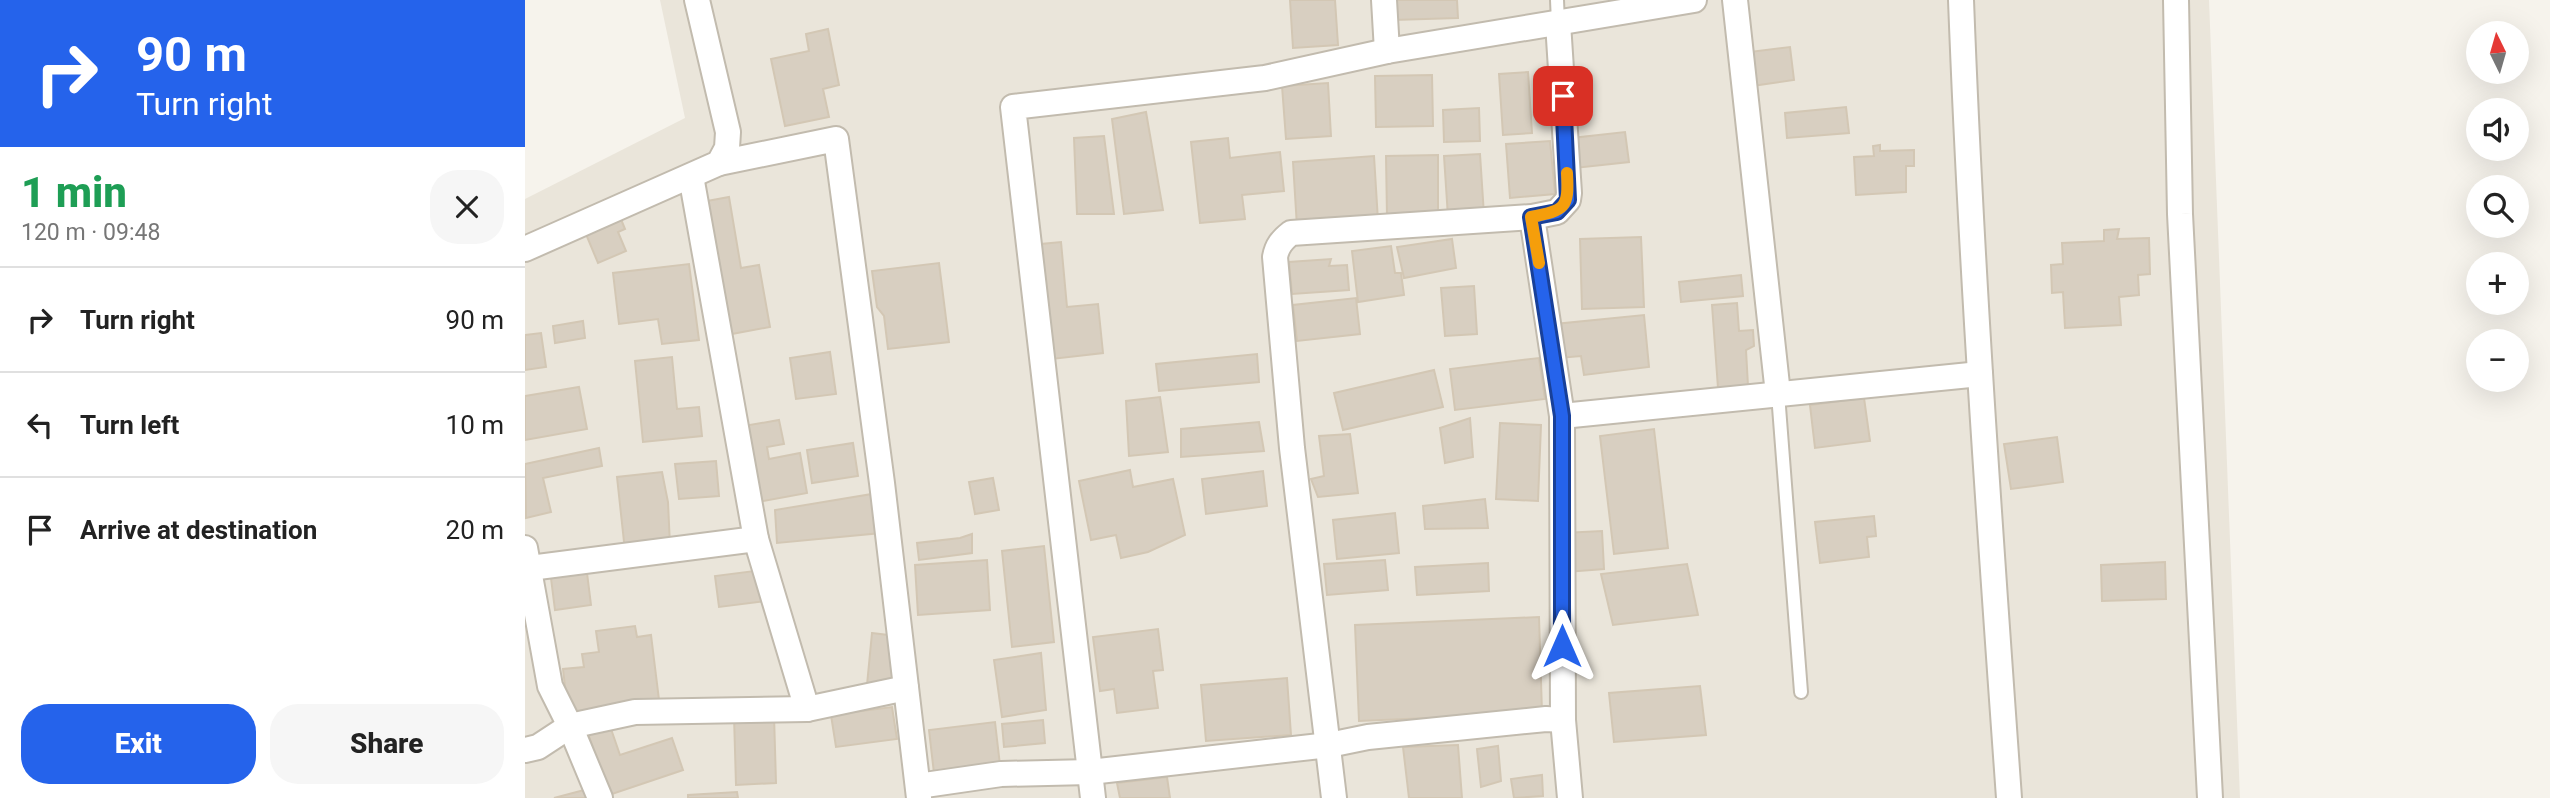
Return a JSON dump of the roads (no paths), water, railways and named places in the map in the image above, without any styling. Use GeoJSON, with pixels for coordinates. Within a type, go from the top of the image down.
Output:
{"type":"FeatureCollection","features":[{"type":"Feature","properties":{"kind":"street"},"geometry":{"type":"LineString","coordinates":[[697,0],[728,132],[727,148],[719,163]]}},
{"type":"Feature","properties":{"kind":"street"},"geometry":{"type":"LineString","coordinates":[[1384,0],[1387,51]]}},
{"type":"Feature","properties":{"kind":"street"},"geometry":{"type":"LineString","coordinates":[[1093,798],[1013,107],[1265,78],[1557,11],[1694,0]]}},
{"type":"Feature","properties":{"kind":"street"},"geometry":{"type":"LineString","coordinates":[[1735,0],[1778,394]]}},
{"type":"Feature","properties":{"kind":"street"},"geometry":{"type":"LineString","coordinates":[[1961,0],[1966,146],[2009,798]]}},
{"type":"Feature","properties":{"kind":"street"},"geometry":{"type":"LineString","coordinates":[[2176,0],[2180,214],[2210,798]]}},
{"type":"Feature","properties":{"kind":"street"},"geometry":{"type":"LineString","coordinates":[[1334,798],[1292,447],[1275,257],[1277,248],[1291,233],[1531,217],[1557,212],[1568,200],[1557,11]]}},
{"type":"Feature","properties":{"kind":"street"},"geometry":{"type":"LineString","coordinates":[[525,249],[719,163],[836,139],[882,483],[919,792],[1001,774],[1090,772],[1329,745],[1368,737],[1545,719],[1563,720]]}},
{"type":"Feature","properties":{"kind":"street"},"geometry":{"type":"LineString","coordinates":[[691,176],[756,539],[807,709]]}},
{"type":"Feature","properties":{"kind":"street"},"geometry":{"type":"LineString","coordinates":[[1531,217],[1562,416],[1563,720],[1570,798]]}},
{"type":"Feature","properties":{"kind":"street"},"geometry":{"type":"LineString","coordinates":[[1562,416],[1980,374]]}},
{"type":"Feature","properties":{"kind":"street"},"geometry":{"type":"LineString","coordinates":[[600,798],[550,686],[527,558],[756,539]]}},
{"type":"Feature","properties":{"kind":"street"},"geometry":{"type":"LineString","coordinates":[[525,750],[538,747],[570,726],[635,712],[807,709],[906,688]]}},
{"type":"Feature","properties":{"kind":"lane"},"geometry":{"type":"LineString","coordinates":[[1778,394],[1801,692]]}}]}
